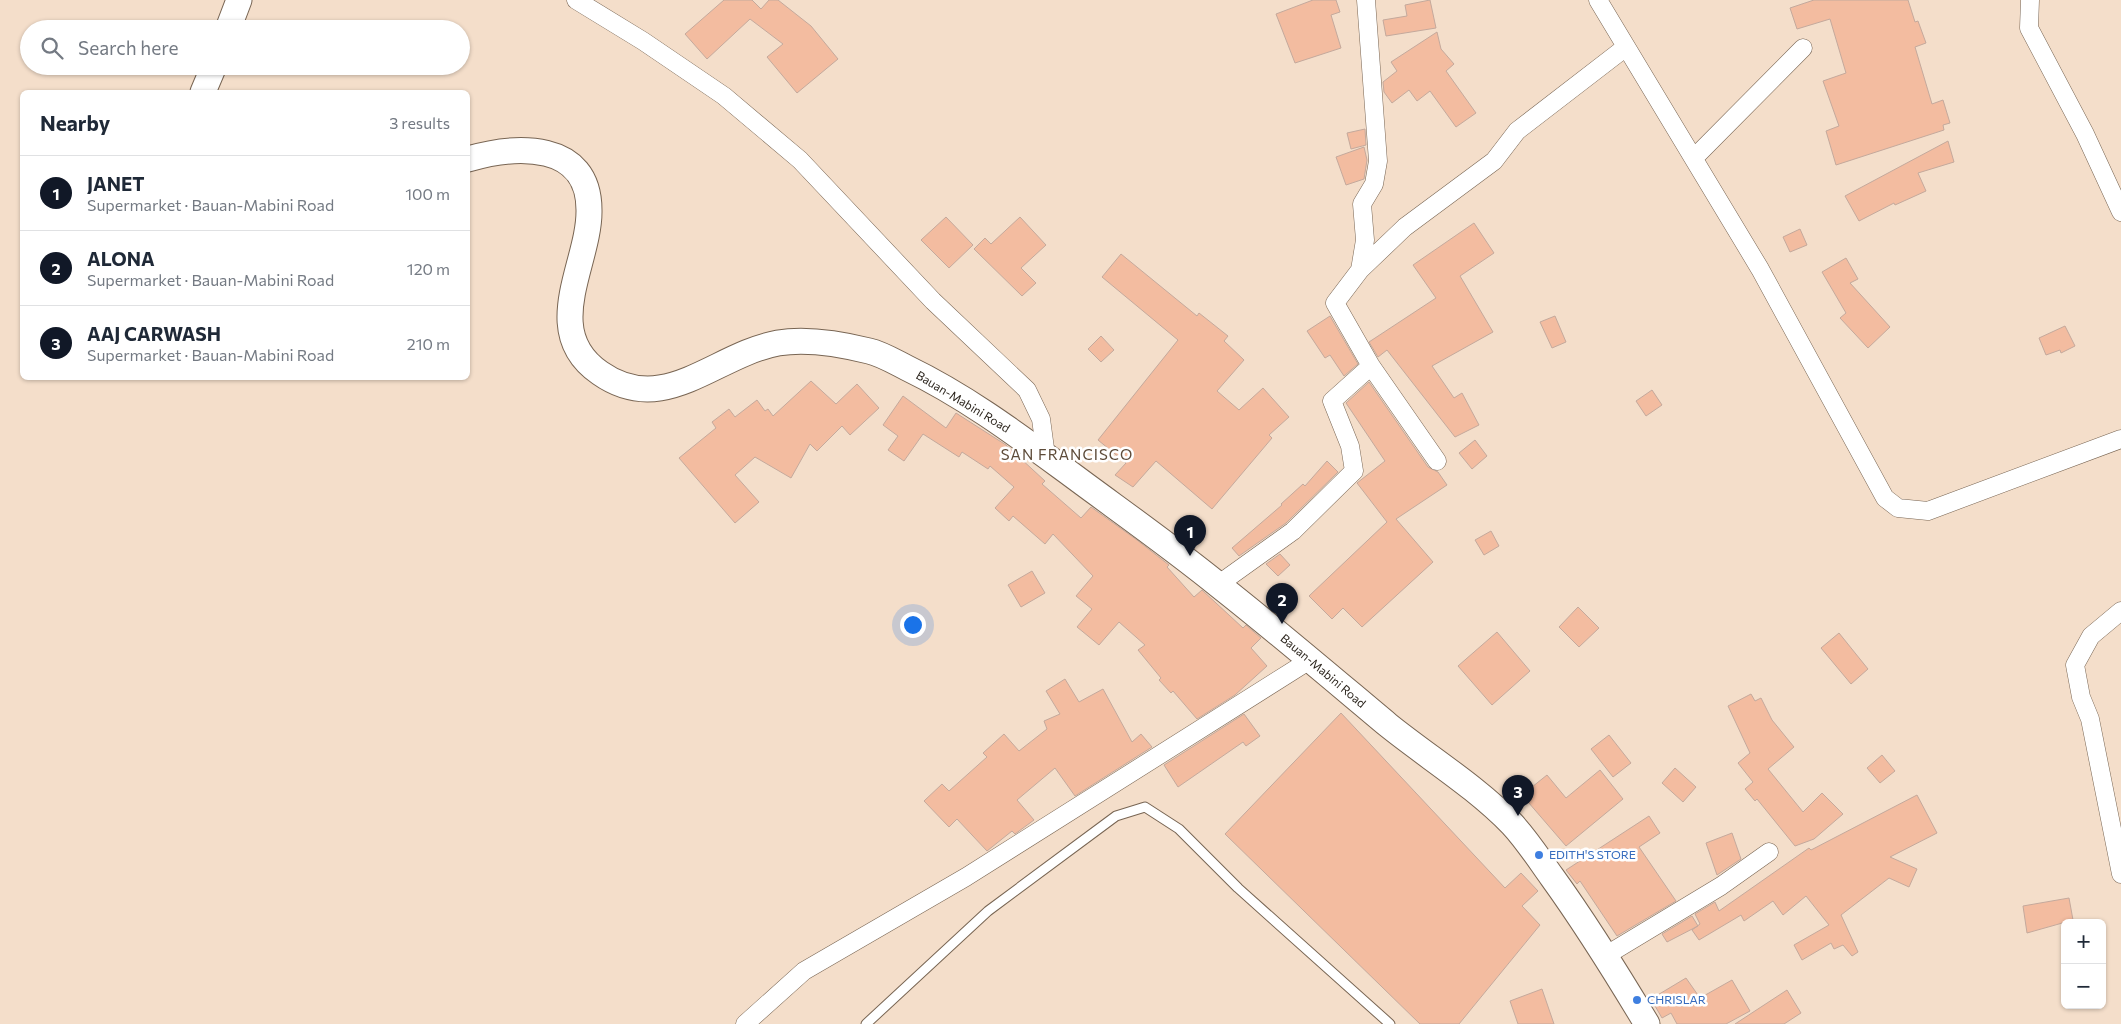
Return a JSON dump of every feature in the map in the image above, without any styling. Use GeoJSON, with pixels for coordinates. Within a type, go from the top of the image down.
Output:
{"type":"FeatureCollection","features":[{"type":"Feature","properties":{"kind":"main road"},"geometry":{"type":"LineString","coordinates":[[231,20],[239,0]]}},
{"type":"Feature","properties":{"kind":"main road"},"geometry":{"type":"LineString","coordinates":[[204,90],[210,75]]}},
{"type":"Feature","properties":{"kind":"main road","name":"Bauan-Mabini Road"},"geometry":{"type":"LineString","coordinates":[[470,158],[481,155],[536,150],[552,153],[568,162],[578,173],[587,190],[590,211],[588,229],[573,282],[570,307],[572,328],[576,345],[586,363],[625,388],[645,391],[672,386],[740,354],[779,343],[838,344],[875,352],[937,382],[992,417],[1046,456],[1219,584],[1421,752],[1480,796],[1513,825],[1563,892],[1606,956],[1647,1024]]}},
{"type":"Feature","properties":{"kind":"street"},"geometry":{"type":"LineString","coordinates":[[1360,270],[1365,240],[1362,204],[1374,184],[1378,161],[1366,0]]}},
{"type":"Feature","properties":{"kind":"street"},"geometry":{"type":"LineString","coordinates":[[1598,0],[1760,269],[1885,498],[1898,508],[1928,511],[2121,439]]}},
{"type":"Feature","properties":{"kind":"street"},"geometry":{"type":"LineString","coordinates":[[2030,0],[2029,28],[2085,134],[2121,212]]}},
{"type":"Feature","properties":{"kind":"street"},"geometry":{"type":"LineString","coordinates":[[584,2],[724,96],[800,160],[933,301],[1027,390],[1041,419],[1046,456]]}},
{"type":"Feature","properties":{"kind":"street"},"geometry":{"type":"LineString","coordinates":[[1437,461],[1371,366],[1335,302],[1360,270],[1405,227],[1494,161],[1517,132],[1626,47]]}},
{"type":"Feature","properties":{"kind":"street"},"geometry":{"type":"LineString","coordinates":[[1694,158],[1803,48]]}},
{"type":"Feature","properties":{"kind":"street"},"geometry":{"type":"LineString","coordinates":[[1219,584],[1293,531],[1354,471],[1350,446],[1332,401],[1371,366]]}},
{"type":"Feature","properties":{"kind":"street"},"geometry":{"type":"LineString","coordinates":[[2121,611],[2091,636],[2075,665],[2081,697],[2090,719],[2121,874]]}},
{"type":"Feature","properties":{"kind":"street"},"geometry":{"type":"LineString","coordinates":[[744,1024],[804,971],[966,878],[1310,660]]}},
{"type":"Feature","properties":{"kind":"street"},"geometry":{"type":"LineString","coordinates":[[1606,956],[1721,886],[1769,852]]}},
{"type":"Feature","properties":{"kind":"lane"},"geometry":{"type":"LineString","coordinates":[[866,1024],[988,911],[1116,816],[1145,808],[1179,829],[1238,888],[1390,1024]]}},
{"type":"Feature","properties":{"kind":"building"},"geometry":{"type":"Polygon","coordinates":[[[724,0],[752,0],[761,9],[769,0],[778,0],[811,26],[838,59],[797,93],[767,57],[783,44],[750,19],[707,59],[685,34],[724,0]]]}},
{"type":"Feature","properties":{"kind":"building"},"geometry":{"type":"Polygon","coordinates":[[[1313,0],[1336,0],[1340,12],[1331,15],[1341,48],[1295,63],[1276,14],[1313,0]]]}},
{"type":"Feature","properties":{"kind":"building"},"geometry":{"type":"Polygon","coordinates":[[[1430,0],[1436,28],[1386,36],[1383,20],[1407,16],[1405,5],[1430,0]]]}},
{"type":"Feature","properties":{"kind":"building"},"geometry":{"type":"Polygon","coordinates":[[[1814,0],[1908,0],[1915,22],[1918,21],[1926,43],[1915,47],[1932,104],[1943,100],[1950,123],[1943,125],[1944,130],[1836,165],[1826,131],[1839,126],[1823,81],[1846,73],[1830,19],[1797,29],[1790,8],[1814,0]]]}},
{"type":"Feature","properties":{"kind":"building"},"geometry":{"type":"Polygon","coordinates":[[[1437,32],[1441,49],[1454,64],[1446,71],[1476,113],[1456,127],[1430,91],[1417,101],[1409,90],[1392,103],[1384,92],[1383,82],[1397,71],[1391,62],[1437,32]]]}},
{"type":"Feature","properties":{"kind":"building"},"geometry":{"type":"Polygon","coordinates":[[[1365,129],[1366,145],[1351,149],[1347,133],[1365,129]]]}},
{"type":"Feature","properties":{"kind":"building"},"geometry":{"type":"Polygon","coordinates":[[[1948,141],[1954,162],[1918,173],[1926,191],[1895,205],[1894,203],[1859,221],[1845,196],[1948,141]]]}},
{"type":"Feature","properties":{"kind":"building"},"geometry":{"type":"Polygon","coordinates":[[[1364,147],[1367,160],[1364,179],[1346,185],[1336,157],[1364,147]]]}},
{"type":"Feature","properties":{"kind":"building"},"geometry":{"type":"Polygon","coordinates":[[[946,217],[973,245],[949,268],[921,240],[946,217]]]}},
{"type":"Feature","properties":{"kind":"building"},"geometry":{"type":"Polygon","coordinates":[[[1020,217],[1046,245],[1021,268],[1036,283],[1022,296],[974,249],[985,238],[991,244],[1020,217]]]}},
{"type":"Feature","properties":{"kind":"building"},"geometry":{"type":"Polygon","coordinates":[[[1474,223],[1494,253],[1460,276],[1493,332],[1432,366],[1454,398],[1462,393],[1479,425],[1455,437],[1387,350],[1378,357],[1369,342],[1436,298],[1413,265],[1474,223]]]}},
{"type":"Feature","properties":{"kind":"building"},"geometry":{"type":"Polygon","coordinates":[[[1800,229],[1807,245],[1790,252],[1783,237],[1800,229]]]}},
{"type":"Feature","properties":{"kind":"building"},"geometry":{"type":"Polygon","coordinates":[[[1121,254],[1197,316],[1199,313],[1228,336],[1224,341],[1244,360],[1217,391],[1239,410],[1263,388],[1289,417],[1269,435],[1272,438],[1212,509],[1156,461],[1133,487],[1115,475],[1126,463],[1098,440],[1178,340],[1102,277],[1121,254]]]}},
{"type":"Feature","properties":{"kind":"building"},"geometry":{"type":"Polygon","coordinates":[[[1846,258],[1858,279],[1850,283],[1890,327],[1868,348],[1840,318],[1846,313],[1822,272],[1846,258]]]}},
{"type":"Feature","properties":{"kind":"building"},"geometry":{"type":"Polygon","coordinates":[[[1330,316],[1358,364],[1344,376],[1330,355],[1325,358],[1307,331],[1330,316]]]}},
{"type":"Feature","properties":{"kind":"building"},"geometry":{"type":"Polygon","coordinates":[[[1555,316],[1566,342],[1552,348],[1540,322],[1555,316]]]}},
{"type":"Feature","properties":{"kind":"building"},"geometry":{"type":"Polygon","coordinates":[[[2065,326],[2075,346],[2061,353],[2060,350],[2046,355],[2039,338],[2065,326]]]}},
{"type":"Feature","properties":{"kind":"building"},"geometry":{"type":"Polygon","coordinates":[[[1101,336],[1114,350],[1101,362],[1088,349],[1101,336]]]}},
{"type":"Feature","properties":{"kind":"building"},"geometry":{"type":"Polygon","coordinates":[[[811,381],[836,404],[857,384],[879,408],[850,435],[842,426],[817,451],[810,444],[791,478],[755,457],[735,475],[759,502],[735,523],[679,458],[716,428],[712,422],[729,409],[735,417],[757,400],[765,411],[768,409],[773,416],[811,381]]]}},
{"type":"Feature","properties":{"kind":"building"},"geometry":{"type":"Polygon","coordinates":[[[1369,382],[1428,467],[1438,472],[1447,485],[1396,519],[1433,562],[1362,627],[1343,608],[1332,619],[1309,596],[1387,522],[1357,483],[1385,461],[1346,403],[1369,382]]]}},
{"type":"Feature","properties":{"kind":"building"},"geometry":{"type":"Polygon","coordinates":[[[1652,390],[1662,405],[1646,416],[1636,401],[1652,390]]]}},
{"type":"Feature","properties":{"kind":"building"},"geometry":{"type":"Polygon","coordinates":[[[903,396],[946,428],[956,413],[1006,445],[1045,481],[1042,484],[1081,518],[1091,507],[1137,540],[1169,565],[1167,567],[1194,597],[1202,590],[1243,628],[1246,625],[1261,638],[1251,648],[1267,666],[1235,695],[1197,719],[1173,691],[1171,693],[1159,680],[1161,678],[1138,650],[1145,645],[1119,622],[1099,645],[1077,627],[1092,609],[1076,596],[1093,576],[1053,534],[1045,544],[1013,516],[1009,521],[995,508],[1014,487],[990,466],[988,469],[962,452],[959,457],[923,434],[904,461],[888,450],[898,436],[883,425],[903,396]]]}},
{"type":"Feature","properties":{"kind":"building"},"geometry":{"type":"Polygon","coordinates":[[[1475,440],[1487,456],[1472,469],[1459,453],[1475,440]]]}},
{"type":"Feature","properties":{"kind":"building"},"geometry":{"type":"Polygon","coordinates":[[[1327,461],[1338,472],[1286,523],[1239,556],[1232,548],[1282,505],[1303,484],[1305,486],[1327,461]]]}},
{"type":"Feature","properties":{"kind":"building"},"geometry":{"type":"Polygon","coordinates":[[[1491,531],[1499,546],[1484,555],[1475,540],[1491,531]]]}},
{"type":"Feature","properties":{"kind":"building"},"geometry":{"type":"Polygon","coordinates":[[[1280,554],[1290,565],[1278,576],[1266,564],[1280,554]]]}},
{"type":"Feature","properties":{"kind":"building"},"geometry":{"type":"Polygon","coordinates":[[[1032,571],[1045,593],[1021,607],[1008,585],[1032,571]]]}},
{"type":"Feature","properties":{"kind":"building"},"geometry":{"type":"Polygon","coordinates":[[[1578,607],[1599,628],[1579,647],[1559,627],[1578,607]]]}},
{"type":"Feature","properties":{"kind":"building"},"geometry":{"type":"Polygon","coordinates":[[[1497,632],[1530,671],[1492,705],[1458,666],[1497,632]]]}},
{"type":"Feature","properties":{"kind":"building"},"geometry":{"type":"Polygon","coordinates":[[[1839,633],[1868,669],[1851,684],[1821,648],[1839,633]]]}},
{"type":"Feature","properties":{"kind":"building"},"geometry":{"type":"Polygon","coordinates":[[[1065,679],[1079,702],[1103,689],[1132,742],[1141,734],[1152,747],[1075,796],[1055,768],[1017,800],[1034,820],[1015,834],[1012,831],[987,851],[957,819],[949,827],[924,801],[942,784],[949,791],[987,757],[983,753],[1004,734],[1019,751],[1047,729],[1044,721],[1060,714],[1046,691],[1065,679]]]}},
{"type":"Feature","properties":{"kind":"building"},"geometry":{"type":"Polygon","coordinates":[[[1751,694],[1755,701],[1761,698],[1772,720],[1794,747],[1768,769],[1803,812],[1822,793],[1843,814],[1814,839],[1795,846],[1757,799],[1755,801],[1745,789],[1753,782],[1738,763],[1750,753],[1728,706],[1751,694]]]}},
{"type":"Feature","properties":{"kind":"building"},"geometry":{"type":"Polygon","coordinates":[[[1341,713],[1505,888],[1521,873],[1538,891],[1522,906],[1540,925],[1459,1024],[1420,1024],[1225,834],[1341,713]]]}},
{"type":"Feature","properties":{"kind":"building"},"geometry":{"type":"Polygon","coordinates":[[[1244,714],[1260,736],[1246,746],[1243,742],[1178,787],[1164,765],[1244,714]]]}},
{"type":"Feature","properties":{"kind":"building"},"geometry":{"type":"Polygon","coordinates":[[[1609,735],[1631,763],[1613,777],[1591,749],[1609,735]]]}},
{"type":"Feature","properties":{"kind":"building"},"geometry":{"type":"Polygon","coordinates":[[[1882,755],[1895,771],[1880,783],[1867,768],[1882,755]]]}},
{"type":"Feature","properties":{"kind":"building"},"geometry":{"type":"Polygon","coordinates":[[[1675,768],[1696,787],[1683,802],[1662,783],[1675,768]]]}},
{"type":"Feature","properties":{"kind":"building"},"geometry":{"type":"Polygon","coordinates":[[[1600,770],[1623,799],[1566,846],[1522,795],[1547,775],[1566,798],[1600,770]]]}},
{"type":"Feature","properties":{"kind":"building"},"geometry":{"type":"Polygon","coordinates":[[[1917,795],[1937,833],[1890,857],[1917,869],[1909,887],[1889,878],[1841,915],[1858,952],[1852,956],[1843,945],[1834,949],[1831,943],[1802,960],[1794,945],[1829,925],[1806,896],[1783,915],[1773,901],[1744,921],[1741,915],[1699,940],[1692,930],[1700,924],[1695,914],[1715,902],[1719,911],[1809,848],[1811,850],[1917,795]]]}},
{"type":"Feature","properties":{"kind":"building"},"geometry":{"type":"Polygon","coordinates":[[[1649,816],[1660,833],[1639,847],[1676,901],[1617,936],[1580,881],[1577,884],[1566,870],[1649,816]]]}},
{"type":"Feature","properties":{"kind":"building"},"geometry":{"type":"Polygon","coordinates":[[[1732,833],[1741,859],[1717,875],[1706,843],[1732,833]]]}},
{"type":"Feature","properties":{"kind":"building"},"geometry":{"type":"Polygon","coordinates":[[[2069,898],[2073,919],[2061,919],[2061,923],[2027,933],[2023,906],[2069,898]]]}},
{"type":"Feature","properties":{"kind":"building"},"geometry":{"type":"Polygon","coordinates":[[[1692,916],[1698,926],[1667,942],[1662,934],[1692,916]]]}},
{"type":"Feature","properties":{"kind":"building"},"geometry":{"type":"Polygon","coordinates":[[[1686,978],[1700,998],[1732,980],[1750,1011],[1726,1024],[1677,1024],[1671,1013],[1662,1018],[1651,999],[1686,978]]]}},
{"type":"Feature","properties":{"kind":"building"},"geometry":{"type":"Polygon","coordinates":[[[1542,989],[1554,1024],[1518,1024],[1510,1001],[1542,989]]]}},
{"type":"Feature","properties":{"kind":"building"},"geometry":{"type":"Polygon","coordinates":[[[1787,990],[1801,1013],[1784,1024],[1735,1024],[1787,990]]]}},
{"type":"Feature","properties":{"kind":"place","name":"JANET"},"geometry":{"type":"Point","coordinates":[1190,556]}},
{"type":"Feature","properties":{"kind":"place","name":"ALONA"},"geometry":{"type":"Point","coordinates":[1282,624]}},
{"type":"Feature","properties":{"kind":"place","name":"AAJ CARWASH"},"geometry":{"type":"Point","coordinates":[1518,816]}},
{"type":"Feature","properties":{"kind":"place","name":"EDITH'S STORE"},"geometry":{"type":"Point","coordinates":[1539,855]}},
{"type":"Feature","properties":{"kind":"place","name":"CHRISLAR"},"geometry":{"type":"Point","coordinates":[1637,1000]}},
{"type":"Feature","properties":{"kind":"district","name":"SAN FRANCISCO"},"geometry":{"type":"Point","coordinates":[1067,455]}}]}
